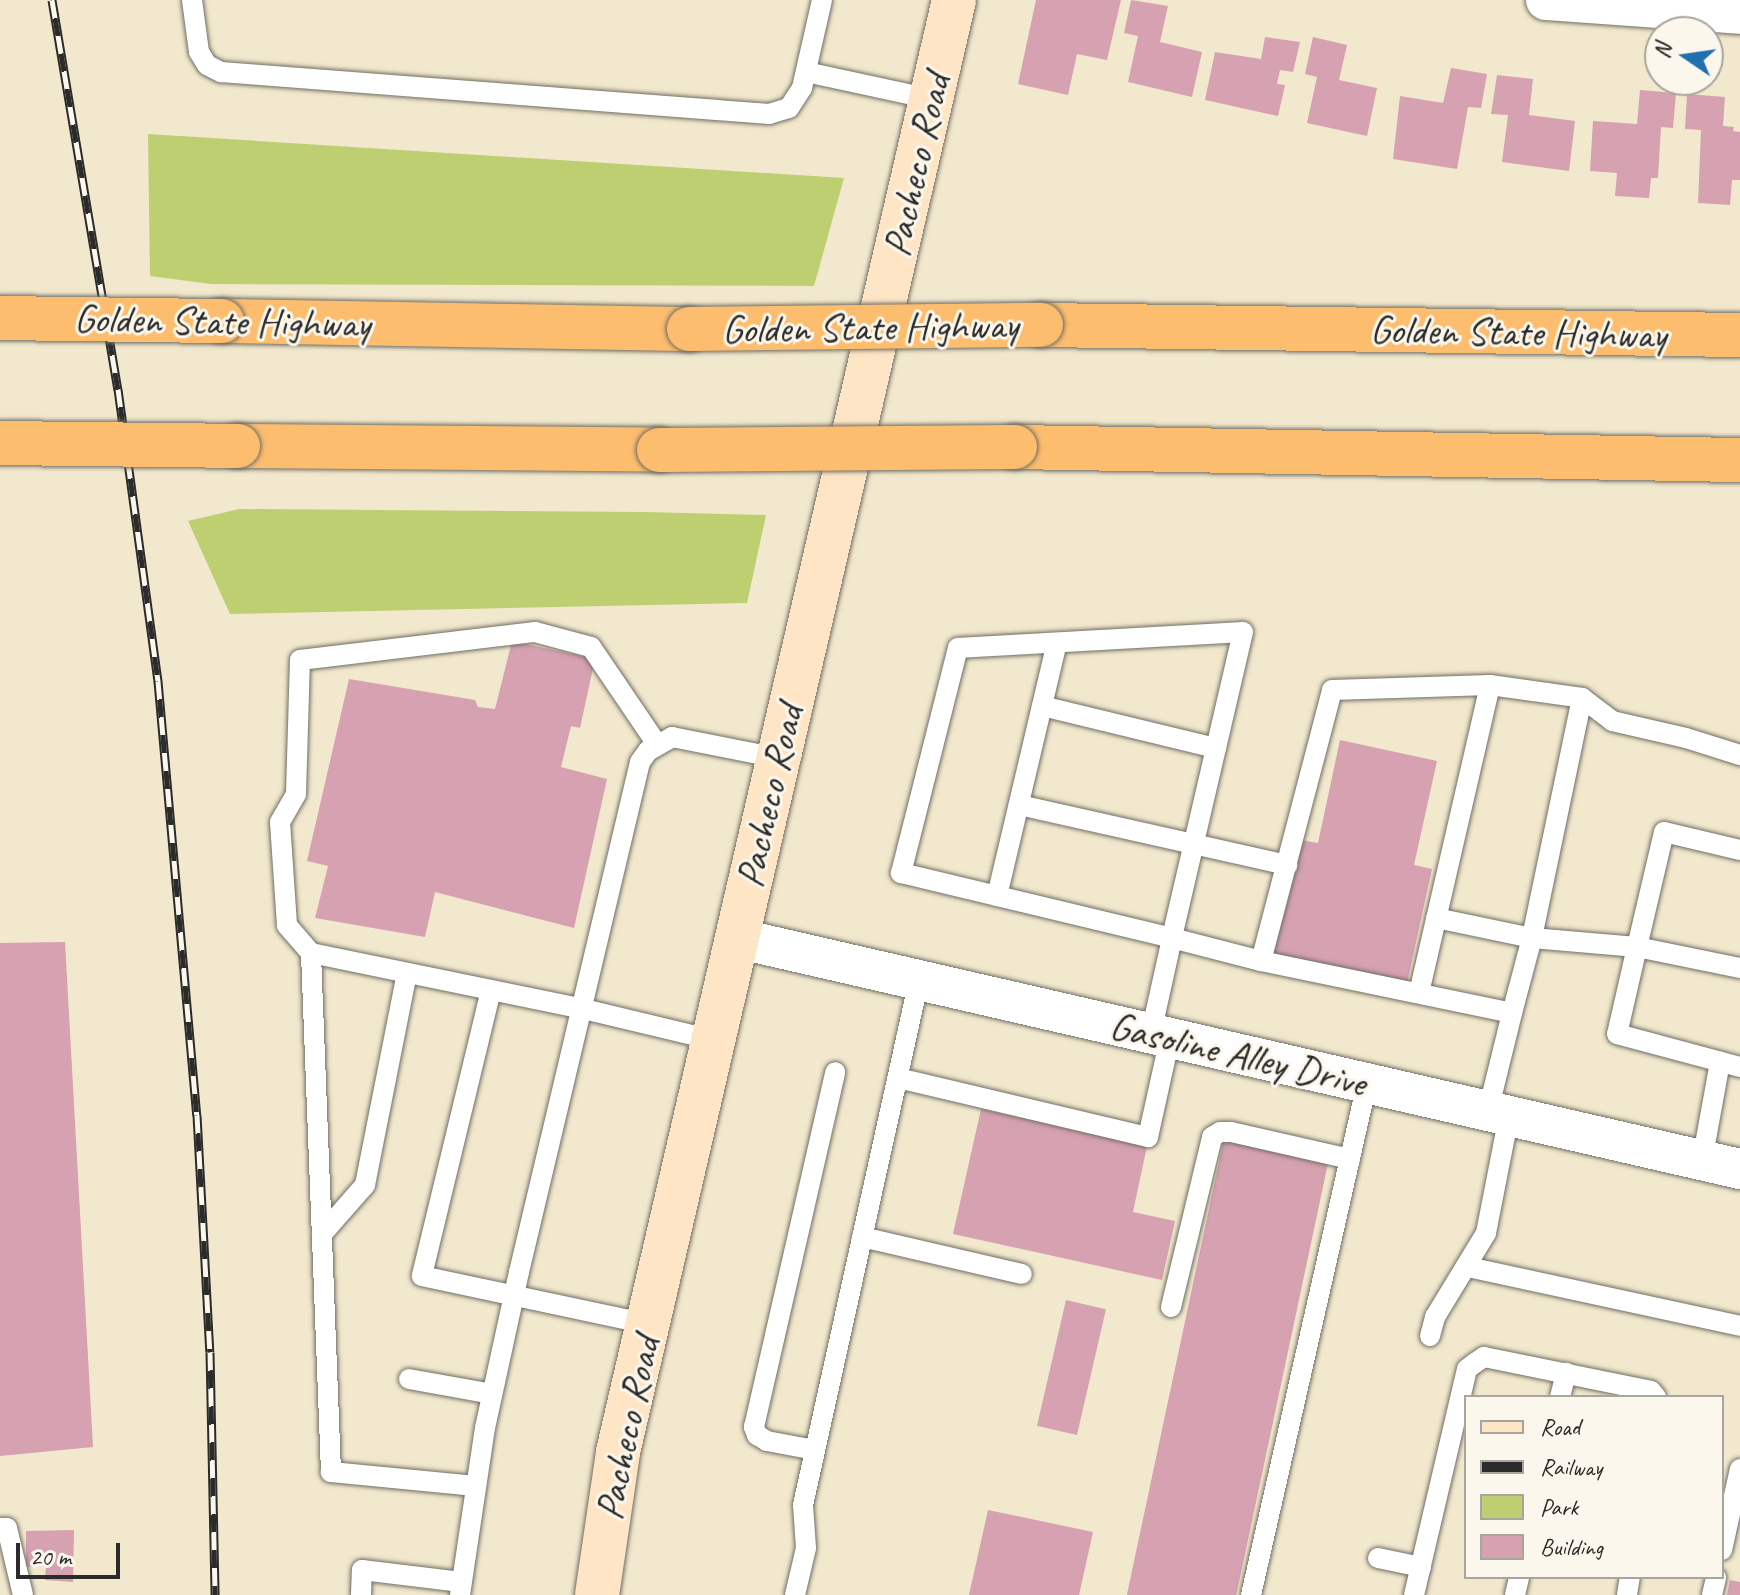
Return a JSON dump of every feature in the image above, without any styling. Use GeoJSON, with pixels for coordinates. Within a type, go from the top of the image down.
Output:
{"type":"FeatureCollection","features":[{"type":"Feature","properties":{"kind":"highway","name":"Golden State Highway"},"geometry":{"type":"LineString","coordinates":[[0,318],[689,329],[1041,325],[1740,335]]}},
{"type":"Feature","properties":{"kind":"highway"},"geometry":{"type":"LineString","coordinates":[[0,443],[659,450],[1015,447],[1740,460]]}},
{"type":"Feature","properties":{"kind":"street","name":"Pacheco Road"},"geometry":{"type":"LineString","coordinates":[[597,1595],[618,1452],[954,0]]}},
{"type":"Feature","properties":{"kind":"street"},"geometry":{"type":"LineString","coordinates":[[1546,0],[1740,14]]}},
{"type":"Feature","properties":{"kind":"street","name":"Gasoline Alley Drive"},"geometry":{"type":"LineString","coordinates":[[736,938],[1721,1165]]}},
{"type":"Feature","properties":{"kind":"lane"},"geometry":{"type":"LineString","coordinates":[[192,0],[199,52],[207,65],[221,72],[769,114],[789,108],[802,88],[822,0]]}},
{"type":"Feature","properties":{"kind":"lane"},"geometry":{"type":"LineString","coordinates":[[806,72],[931,99]]}},
{"type":"Feature","properties":{"kind":"lane"},"geometry":{"type":"LineString","coordinates":[[657,744],[591,647],[535,632],[300,660],[296,794],[280,822],[287,925],[311,953],[584,1009],[713,1040]]}},
{"type":"Feature","properties":{"kind":"lane"},"geometry":{"type":"LineString","coordinates":[[898,1078],[1148,1137],[1172,938],[1243,632],[958,648],[901,873],[1172,938],[1261,961],[1512,1013]]}},
{"type":"Feature","properties":{"kind":"lane"},"geometry":{"type":"LineString","coordinates":[[997,896],[1057,643]]}},
{"type":"Feature","properties":{"kind":"lane"},"geometry":{"type":"LineString","coordinates":[[1419,993],[1490,685]]}},
{"type":"Feature","properties":{"kind":"lane"},"geometry":{"type":"LineString","coordinates":[[1261,961],[1332,690],[1490,685],[1582,698],[1612,721],[1686,738],[1740,755]]}},
{"type":"Feature","properties":{"kind":"lane"},"geometry":{"type":"LineString","coordinates":[[1430,1336],[1435,1317],[1486,1233],[1512,1013],[1532,938],[1582,698]]}},
{"type":"Feature","properties":{"kind":"lane"},"geometry":{"type":"LineString","coordinates":[[1042,706],[1216,748]]}},
{"type":"Feature","properties":{"kind":"lane"},"geometry":{"type":"LineString","coordinates":[[361,1595],[362,1570],[460,1588],[492,1394],[640,762],[657,744],[672,737],[778,758]]}},
{"type":"Feature","properties":{"kind":"lane"},"geometry":{"type":"LineString","coordinates":[[1019,805],[1287,865]]}},
{"type":"Feature","properties":{"kind":"lane"},"geometry":{"type":"LineString","coordinates":[[1721,1165],[1730,1064],[1617,1034],[1664,832],[1740,850]]}},
{"type":"Feature","properties":{"kind":"lane"},"geometry":{"type":"LineString","coordinates":[[1436,918],[1532,938],[1637,947],[1740,968]]}},
{"type":"Feature","properties":{"kind":"lane"},"geometry":{"type":"LineString","coordinates":[[311,953],[331,1472],[476,1486]]}},
{"type":"Feature","properties":{"kind":"lane"},"geometry":{"type":"LineString","coordinates":[[322,1234],[365,1185],[407,973]]}},
{"type":"Feature","properties":{"kind":"lane"},"geometry":{"type":"LineString","coordinates":[[795,1595],[806,1548],[803,1505],[919,980]]}},
{"type":"Feature","properties":{"kind":"lane"},"geometry":{"type":"LineString","coordinates":[[491,990],[422,1276],[648,1324]]}},
{"type":"Feature","properties":{"kind":"lane"},"geometry":{"type":"LineString","coordinates":[[815,1450],[767,1441],[757,1435],[754,1427],[835,1072]]}},
{"type":"Feature","properties":{"kind":"lane"},"geometry":{"type":"LineString","coordinates":[[1251,1595],[1367,1083]]}},
{"type":"Feature","properties":{"kind":"lane"},"geometry":{"type":"LineString","coordinates":[[1171,1307],[1212,1137],[1220,1132],[1231,1132],[1350,1159]]}},
{"type":"Feature","properties":{"kind":"lane"},"geometry":{"type":"LineString","coordinates":[[862,1237],[1022,1274]]}},
{"type":"Feature","properties":{"kind":"lane"},"geometry":{"type":"LineString","coordinates":[[1468,1267],[1740,1326]]}},
{"type":"Feature","properties":{"kind":"lane"},"geometry":{"type":"LineString","coordinates":[[1414,1595],[1467,1369],[1484,1357],[1651,1391],[1654,1395]]}},
{"type":"Feature","properties":{"kind":"lane"},"geometry":{"type":"LineString","coordinates":[[1560,1395],[1566,1373]]}},
{"type":"Feature","properties":{"kind":"lane"},"geometry":{"type":"LineString","coordinates":[[409,1379],[492,1394]]}},
{"type":"Feature","properties":{"kind":"lane"},"geometry":{"type":"LineString","coordinates":[[1724,1541],[1740,1469]]}},
{"type":"Feature","properties":{"kind":"lane"},"geometry":{"type":"LineString","coordinates":[[0,1528],[7,1528],[23,1595]]}},
{"type":"Feature","properties":{"kind":"lane"},"geometry":{"type":"LineString","coordinates":[[1378,1558],[1421,1567]]}},
{"type":"Feature","properties":{"kind":"green space"},"geometry":{"type":"Polygon","coordinates":[[[148,134],[844,178],[814,286],[211,284],[150,276],[148,134]]]}},
{"type":"Feature","properties":{"kind":"green space"},"geometry":{"type":"Polygon","coordinates":[[[239,509],[766,515],[747,603],[230,614],[188,521],[239,509]]]}},
{"type":"Feature","properties":{"kind":"building"},"geometry":{"type":"Polygon","coordinates":[[[1036,0],[1121,0],[1107,60],[1077,54],[1068,95],[1018,84],[1036,0]]]}},
{"type":"Feature","properties":{"kind":"building"},"geometry":{"type":"Polygon","coordinates":[[[1131,0],[1168,6],[1160,42],[1202,52],[1192,97],[1128,82],[1138,36],[1124,33],[1131,0]]]}},
{"type":"Feature","properties":{"kind":"building"},"geometry":{"type":"Polygon","coordinates":[[[1265,37],[1300,42],[1293,72],[1280,70],[1277,84],[1285,85],[1278,116],[1205,100],[1215,52],[1261,59],[1265,37]]]}},
{"type":"Feature","properties":{"kind":"building"},"geometry":{"type":"Polygon","coordinates":[[[1313,37],[1347,45],[1339,80],[1377,88],[1367,136],[1307,123],[1317,77],[1305,74],[1313,37]]]}},
{"type":"Feature","properties":{"kind":"building"},"geometry":{"type":"Polygon","coordinates":[[[1451,68],[1487,74],[1481,108],[1468,107],[1457,169],[1393,159],[1400,96],[1443,103],[1451,68]]]}},
{"type":"Feature","properties":{"kind":"building"},"geometry":{"type":"Polygon","coordinates":[[[1497,75],[1533,79],[1529,115],[1575,121],[1569,171],[1502,162],[1508,115],[1491,114],[1497,75]]]}},
{"type":"Feature","properties":{"kind":"building"},"geometry":{"type":"Polygon","coordinates":[[[1640,90],[1644,90],[1644,96],[1676,96],[1673,128],[1661,127],[1658,178],[1651,178],[1649,198],[1615,196],[1617,173],[1590,171],[1593,121],[1637,124],[1640,90]]]}},
{"type":"Feature","properties":{"kind":"building"},"geometry":{"type":"Polygon","coordinates":[[[1687,96],[1725,97],[1723,126],[1734,127],[1733,131],[1740,132],[1740,180],[1732,180],[1730,205],[1698,203],[1701,130],[1685,129],[1687,96]]]}},
{"type":"Feature","properties":{"kind":"building"},"geometry":{"type":"Polygon","coordinates":[[[512,641],[595,659],[580,728],[571,726],[561,767],[607,779],[574,928],[435,892],[425,937],[315,918],[328,866],[307,861],[349,679],[475,700],[478,707],[495,709],[512,641]]]}},
{"type":"Feature","properties":{"kind":"building"},"geometry":{"type":"Polygon","coordinates":[[[1340,740],[1437,761],[1414,865],[1432,869],[1407,983],[1274,954],[1300,840],[1318,843],[1340,740]]]}},
{"type":"Feature","properties":{"kind":"building"},"geometry":{"type":"Polygon","coordinates":[[[65,942],[93,1447],[0,1456],[0,943],[65,942]]]}},
{"type":"Feature","properties":{"kind":"building"},"geometry":{"type":"Polygon","coordinates":[[[981,1109],[1147,1146],[1133,1212],[1175,1221],[1162,1280],[953,1234],[981,1109]]]}},
{"type":"Feature","properties":{"kind":"building"},"geometry":{"type":"Polygon","coordinates":[[[1224,1138],[1329,1160],[1236,1595],[1127,1595],[1224,1138]]]}},
{"type":"Feature","properties":{"kind":"building"},"geometry":{"type":"Polygon","coordinates":[[[1066,1300],[1106,1309],[1077,1435],[1037,1426],[1066,1300]]]}},
{"type":"Feature","properties":{"kind":"building"},"geometry":{"type":"Polygon","coordinates":[[[988,1510],[1093,1532],[1079,1595],[969,1595],[988,1510]]]}},
{"type":"Feature","properties":{"kind":"building"},"geometry":{"type":"Polygon","coordinates":[[[74,1530],[73,1582],[45,1580],[46,1566],[26,1567],[26,1531],[74,1530]]]}},
{"type":"Feature","properties":{"kind":"building"},"geometry":{"type":"Polygon","coordinates":[[[1730,1580],[1740,1582],[1740,1595],[1727,1595],[1730,1580]]]}},
{"type":"Feature","properties":{"kind":"railway"},"geometry":{"type":"LineString","coordinates":[[52,0],[118,389],[158,681],[197,1115],[210,1352],[215,1595]]}}]}
